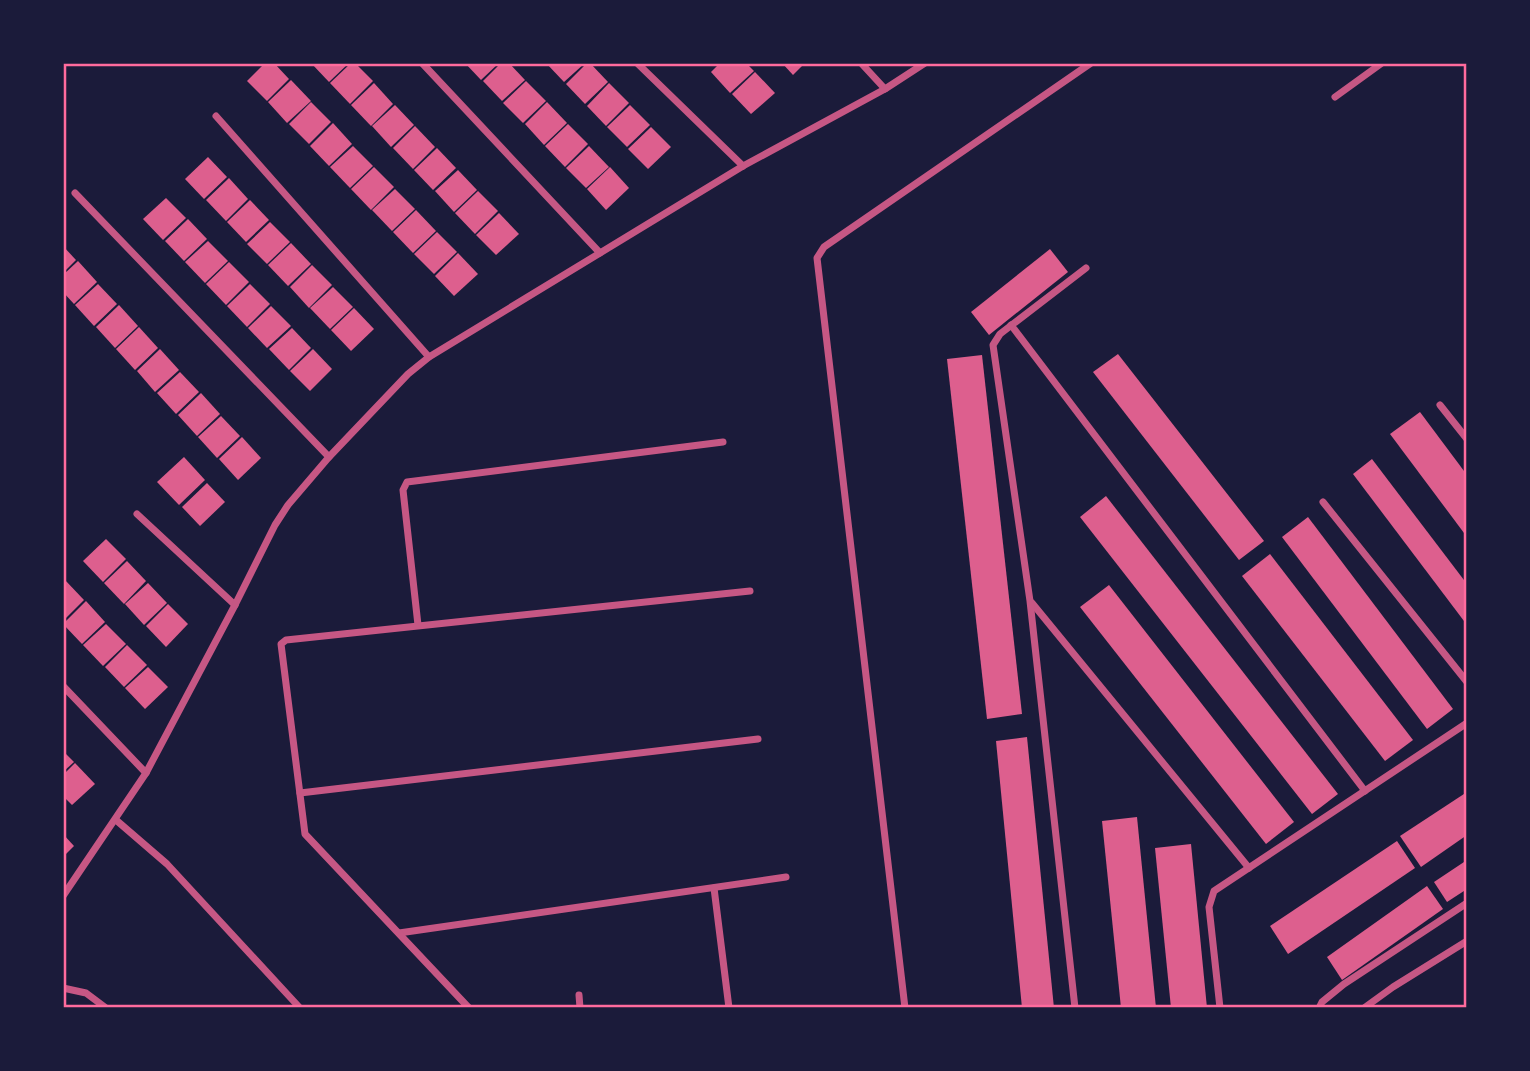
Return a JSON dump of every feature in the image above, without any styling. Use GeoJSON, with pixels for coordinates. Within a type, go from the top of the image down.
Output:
{"type":"FeatureCollection","features":[{"type":"Feature","properties":{"kind":"street"},"geometry":{"type":"LineString","coordinates":[[422,63],[600,253]]}},
{"type":"Feature","properties":{"kind":"street"},"geometry":{"type":"LineString","coordinates":[[637,63],[743,166]]}},
{"type":"Feature","properties":{"kind":"street"},"geometry":{"type":"LineString","coordinates":[[861,63],[884,89]]}},
{"type":"Feature","properties":{"kind":"street"},"geometry":{"type":"LineString","coordinates":[[63,896],[146,773],[275,525],[288,505],[329,457],[408,374],[429,357],[743,166],[884,89],[925,63]]}},
{"type":"Feature","properties":{"kind":"street"},"geometry":{"type":"LineString","coordinates":[[905,1008],[817,258],[824,247],[1091,63]]}},
{"type":"Feature","properties":{"kind":"street"},"geometry":{"type":"LineString","coordinates":[[1335,97],[1382,63]]}},
{"type":"Feature","properties":{"kind":"street"},"geometry":{"type":"LineString","coordinates":[[216,116],[429,357]]}},
{"type":"Feature","properties":{"kind":"street"},"geometry":{"type":"LineString","coordinates":[[75,193],[329,457]]}},
{"type":"Feature","properties":{"kind":"street"},"geometry":{"type":"LineString","coordinates":[[1075,1008],[1030,601],[993,352],[996,337],[1086,268]]}},
{"type":"Feature","properties":{"kind":"street"},"geometry":{"type":"LineString","coordinates":[[1011,325],[1365,791]]}},
{"type":"Feature","properties":{"kind":"street"},"geometry":{"type":"LineString","coordinates":[[1440,405],[1467,439]]}},
{"type":"Feature","properties":{"kind":"street"},"geometry":{"type":"LineString","coordinates":[[418,625],[403,490],[407,482],[723,442]]}},
{"type":"Feature","properties":{"kind":"street"},"geometry":{"type":"LineString","coordinates":[[1323,502],[1467,682]]}},
{"type":"Feature","properties":{"kind":"street"},"geometry":{"type":"LineString","coordinates":[[137,514],[235,605]]}},
{"type":"Feature","properties":{"kind":"street"},"geometry":{"type":"LineString","coordinates":[[469,1008],[305,834],[281,644],[286,640],[418,625],[750,591]]}},
{"type":"Feature","properties":{"kind":"street"},"geometry":{"type":"LineString","coordinates":[[1030,601],[1248,868]]}},
{"type":"Feature","properties":{"kind":"street"},"geometry":{"type":"LineString","coordinates":[[63,686],[146,773]]}},
{"type":"Feature","properties":{"kind":"street"},"geometry":{"type":"LineString","coordinates":[[1220,1008],[1209,901],[1218,887],[1467,723]]}},
{"type":"Feature","properties":{"kind":"street"},"geometry":{"type":"LineString","coordinates":[[300,793],[758,739]]}},
{"type":"Feature","properties":{"kind":"street"},"geometry":{"type":"LineString","coordinates":[[116,820],[167,864],[300,1008]]}},
{"type":"Feature","properties":{"kind":"street"},"geometry":{"type":"LineString","coordinates":[[399,933],[786,877]]}},
{"type":"Feature","properties":{"kind":"street"},"geometry":{"type":"LineString","coordinates":[[714,887],[729,1008]]}},
{"type":"Feature","properties":{"kind":"street"},"geometry":{"type":"LineString","coordinates":[[1319,1008],[1322,1002],[1344,984],[1467,903]]}},
{"type":"Feature","properties":{"kind":"street"},"geometry":{"type":"LineString","coordinates":[[1364,1008],[1467,941]]}},
{"type":"Feature","properties":{"kind":"street"},"geometry":{"type":"LineString","coordinates":[[63,988],[86,993],[106,1008]]}},
{"type":"Feature","properties":{"kind":"street"},"geometry":{"type":"LineString","coordinates":[[579,995],[580,1008]]}},
{"type":"Feature","properties":{"kind":"building"},"geometry":{"type":"Polygon","coordinates":[[[265,63],[274,63],[289,79],[267,101],[247,81],[265,63]]]}},
{"type":"Feature","properties":{"kind":"building"},"geometry":{"type":"Polygon","coordinates":[[[311,63],[349,63],[329,82],[311,63]]]}},
{"type":"Feature","properties":{"kind":"building"},"geometry":{"type":"Polygon","coordinates":[[[351,63],[355,63],[373,81],[350,104],[330,83],[351,63]]]}},
{"type":"Feature","properties":{"kind":"building"},"geometry":{"type":"Polygon","coordinates":[[[465,63],[499,63],[481,80],[465,63]]]}},
{"type":"Feature","properties":{"kind":"building"},"geometry":{"type":"Polygon","coordinates":[[[501,63],[509,63],[525,80],[502,101],[483,81],[501,63]]]}},
{"type":"Feature","properties":{"kind":"building"},"geometry":{"type":"Polygon","coordinates":[[[546,63],[585,63],[564,82],[546,63]]]}},
{"type":"Feature","properties":{"kind":"building"},"geometry":{"type":"Polygon","coordinates":[[[587,63],[608,82],[585,104],[566,84],[587,63]]]}},
{"type":"Feature","properties":{"kind":"building"},"geometry":{"type":"Polygon","coordinates":[[[720,63],[746,63],[754,71],[730,93],[711,72],[720,63]]]}},
{"type":"Feature","properties":{"kind":"building"},"geometry":{"type":"Polygon","coordinates":[[[782,63],[805,63],[793,75],[782,63]]]}},
{"type":"Feature","properties":{"kind":"building"},"geometry":{"type":"Polygon","coordinates":[[[755,72],[775,93],[751,114],[732,94],[755,72]]]}},
{"type":"Feature","properties":{"kind":"building"},"geometry":{"type":"Polygon","coordinates":[[[291,80],[311,101],[287,123],[268,102],[291,80]]]}},
{"type":"Feature","properties":{"kind":"building"},"geometry":{"type":"Polygon","coordinates":[[[526,81],[546,101],[523,123],[503,103],[526,81]]]}},
{"type":"Feature","properties":{"kind":"building"},"geometry":{"type":"Polygon","coordinates":[[[374,83],[393,104],[371,126],[351,105],[374,83]]]}},
{"type":"Feature","properties":{"kind":"building"},"geometry":{"type":"Polygon","coordinates":[[[609,83],[629,103],[606,126],[587,106],[609,83]]]}},
{"type":"Feature","properties":{"kind":"building"},"geometry":{"type":"Polygon","coordinates":[[[311,102],[331,122],[309,144],[289,124],[311,102]]]}},
{"type":"Feature","properties":{"kind":"building"},"geometry":{"type":"Polygon","coordinates":[[[547,102],[567,123],[544,145],[525,124],[547,102]]]}},
{"type":"Feature","properties":{"kind":"building"},"geometry":{"type":"Polygon","coordinates":[[[395,105],[414,125],[391,147],[372,126],[395,105]]]}},
{"type":"Feature","properties":{"kind":"building"},"geometry":{"type":"Polygon","coordinates":[[[630,105],[650,125],[627,147],[607,127],[630,105]]]}},
{"type":"Feature","properties":{"kind":"building"},"geometry":{"type":"Polygon","coordinates":[[[333,123],[352,144],[329,166],[310,146],[333,123]]]}},
{"type":"Feature","properties":{"kind":"building"},"geometry":{"type":"Polygon","coordinates":[[[568,124],[588,144],[565,167],[545,146],[568,124]]]}},
{"type":"Feature","properties":{"kind":"building"},"geometry":{"type":"Polygon","coordinates":[[[415,126],[435,147],[413,169],[393,148],[415,126]]]}},
{"type":"Feature","properties":{"kind":"building"},"geometry":{"type":"Polygon","coordinates":[[[651,127],[671,147],[648,169],[628,149],[651,127]]]}},
{"type":"Feature","properties":{"kind":"building"},"geometry":{"type":"Polygon","coordinates":[[[353,146],[373,166],[350,188],[330,167],[353,146]]]}},
{"type":"Feature","properties":{"kind":"building"},"geometry":{"type":"Polygon","coordinates":[[[589,146],[609,167],[586,188],[566,168],[589,146]]]}},
{"type":"Feature","properties":{"kind":"building"},"geometry":{"type":"Polygon","coordinates":[[[437,148],[456,168],[433,190],[414,170],[437,148]]]}},
{"type":"Feature","properties":{"kind":"building"},"geometry":{"type":"Polygon","coordinates":[[[208,157],[227,177],[204,199],[185,179],[208,157]]]}},
{"type":"Feature","properties":{"kind":"building"},"geometry":{"type":"Polygon","coordinates":[[[374,167],[394,187],[371,210],[351,189],[374,167]]]}},
{"type":"Feature","properties":{"kind":"building"},"geometry":{"type":"Polygon","coordinates":[[[610,167],[629,188],[606,210],[587,189],[610,167]]]}},
{"type":"Feature","properties":{"kind":"building"},"geometry":{"type":"Polygon","coordinates":[[[458,170],[477,190],[454,212],[435,191],[458,170]]]}},
{"type":"Feature","properties":{"kind":"building"},"geometry":{"type":"Polygon","coordinates":[[[229,178],[248,199],[226,221],[206,200],[229,178]]]}},
{"type":"Feature","properties":{"kind":"building"},"geometry":{"type":"Polygon","coordinates":[[[395,189],[415,209],[392,231],[372,210],[395,189]]]}},
{"type":"Feature","properties":{"kind":"building"},"geometry":{"type":"Polygon","coordinates":[[[478,191],[498,211],[475,234],[455,213],[478,191]]]}},
{"type":"Feature","properties":{"kind":"building"},"geometry":{"type":"Polygon","coordinates":[[[166,198],[186,218],[163,240],[143,219],[166,198]]]}},
{"type":"Feature","properties":{"kind":"building"},"geometry":{"type":"Polygon","coordinates":[[[250,200],[269,220],[246,242],[227,222],[250,200]]]}},
{"type":"Feature","properties":{"kind":"building"},"geometry":{"type":"Polygon","coordinates":[[[416,210],[436,231],[413,253],[393,232],[416,210]]]}},
{"type":"Feature","properties":{"kind":"building"},"geometry":{"type":"Polygon","coordinates":[[[499,213],[519,234],[496,255],[476,235],[499,213]]]}},
{"type":"Feature","properties":{"kind":"building"},"geometry":{"type":"Polygon","coordinates":[[[188,219],[207,239],[184,261],[165,241],[188,219]]]}},
{"type":"Feature","properties":{"kind":"building"},"geometry":{"type":"Polygon","coordinates":[[[270,222],[290,242],[267,264],[247,244],[270,222]]]}},
{"type":"Feature","properties":{"kind":"building"},"geometry":{"type":"Polygon","coordinates":[[[437,232],[457,252],[434,274],[414,254],[437,232]]]}},
{"type":"Feature","properties":{"kind":"building"},"geometry":{"type":"Polygon","coordinates":[[[208,241],[228,261],[205,283],[185,262],[208,241]]]}},
{"type":"Feature","properties":{"kind":"building"},"geometry":{"type":"Polygon","coordinates":[[[291,243],[311,264],[288,286],[268,265],[291,243]]]}},
{"type":"Feature","properties":{"kind":"building"},"geometry":{"type":"Polygon","coordinates":[[[63,246],[76,260],[63,273],[63,246]]]}},
{"type":"Feature","properties":{"kind":"building"},"geometry":{"type":"Polygon","coordinates":[[[1050,249],[1068,272],[989,335],[971,312],[1050,249]]]}},
{"type":"Feature","properties":{"kind":"building"},"geometry":{"type":"Polygon","coordinates":[[[458,253],[478,274],[454,296],[435,276],[458,253]]]}},
{"type":"Feature","properties":{"kind":"building"},"geometry":{"type":"Polygon","coordinates":[[[78,261],[97,282],[74,304],[63,292],[63,275],[78,261]]]}},
{"type":"Feature","properties":{"kind":"building"},"geometry":{"type":"Polygon","coordinates":[[[229,262],[249,282],[226,305],[206,284],[229,262]]]}},
{"type":"Feature","properties":{"kind":"building"},"geometry":{"type":"Polygon","coordinates":[[[312,265],[332,285],[309,308],[290,287],[312,265]]]}},
{"type":"Feature","properties":{"kind":"building"},"geometry":{"type":"Polygon","coordinates":[[[98,284],[117,304],[94,326],[75,305],[98,284]]]}},
{"type":"Feature","properties":{"kind":"building"},"geometry":{"type":"Polygon","coordinates":[[[250,284],[270,304],[247,327],[227,306],[250,284]]]}},
{"type":"Feature","properties":{"kind":"building"},"geometry":{"type":"Polygon","coordinates":[[[333,287],[353,307],[330,329],[310,308],[333,287]]]}},
{"type":"Feature","properties":{"kind":"building"},"geometry":{"type":"Polygon","coordinates":[[[119,305],[138,326],[115,348],[96,327],[119,305]]]}},
{"type":"Feature","properties":{"kind":"building"},"geometry":{"type":"Polygon","coordinates":[[[271,306],[291,326],[267,348],[248,328],[271,306]]]}},
{"type":"Feature","properties":{"kind":"building"},"geometry":{"type":"Polygon","coordinates":[[[354,308],[374,329],[351,351],[331,330],[354,308]]]}},
{"type":"Feature","properties":{"kind":"building"},"geometry":{"type":"Polygon","coordinates":[[[139,327],[158,348],[135,370],[116,349],[139,327]]]}},
{"type":"Feature","properties":{"kind":"building"},"geometry":{"type":"Polygon","coordinates":[[[292,328],[311,348],[289,370],[269,349],[292,328]]]}},
{"type":"Feature","properties":{"kind":"building"},"geometry":{"type":"Polygon","coordinates":[[[160,349],[179,370],[155,392],[137,371],[160,349]]]}},
{"type":"Feature","properties":{"kind":"building"},"geometry":{"type":"Polygon","coordinates":[[[313,349],[332,369],[310,391],[290,371],[313,349]]]}},
{"type":"Feature","properties":{"kind":"building"},"geometry":{"type":"Polygon","coordinates":[[[1118,354],[1264,541],[1239,560],[1093,372],[1118,354]]]}},
{"type":"Feature","properties":{"kind":"building"},"geometry":{"type":"Polygon","coordinates":[[[982,355],[1022,714],[987,719],[947,359],[982,355]]]}},
{"type":"Feature","properties":{"kind":"building"},"geometry":{"type":"Polygon","coordinates":[[[180,372],[199,392],[176,414],[157,393],[180,372]]]}},
{"type":"Feature","properties":{"kind":"building"},"geometry":{"type":"Polygon","coordinates":[[[201,393],[220,414],[197,436],[178,415],[201,393]]]}},
{"type":"Feature","properties":{"kind":"building"},"geometry":{"type":"Polygon","coordinates":[[[1420,412],[1467,475],[1467,537],[1390,434],[1420,412]]]}},
{"type":"Feature","properties":{"kind":"building"},"geometry":{"type":"Polygon","coordinates":[[[221,416],[240,436],[217,458],[198,437],[221,416]]]}},
{"type":"Feature","properties":{"kind":"building"},"geometry":{"type":"Polygon","coordinates":[[[242,437],[261,458],[238,480],[219,459],[242,437]]]}},
{"type":"Feature","properties":{"kind":"building"},"geometry":{"type":"Polygon","coordinates":[[[184,457],[205,480],[179,505],[157,482],[184,457]]]}},
{"type":"Feature","properties":{"kind":"building"},"geometry":{"type":"Polygon","coordinates":[[[1372,459],[1467,584],[1467,625],[1353,474],[1372,459]]]}},
{"type":"Feature","properties":{"kind":"building"},"geometry":{"type":"Polygon","coordinates":[[[207,483],[225,502],[200,526],[182,507],[207,483]]]}},
{"type":"Feature","properties":{"kind":"building"},"geometry":{"type":"Polygon","coordinates":[[[1106,496],[1338,794],[1312,814],[1080,517],[1106,496]]]}},
{"type":"Feature","properties":{"kind":"building"},"geometry":{"type":"Polygon","coordinates":[[[1308,517],[1453,709],[1427,729],[1282,537],[1308,517]]]}},
{"type":"Feature","properties":{"kind":"building"},"geometry":{"type":"Polygon","coordinates":[[[106,539],[126,559],[103,582],[83,561],[106,539]]]}},
{"type":"Feature","properties":{"kind":"building"},"geometry":{"type":"Polygon","coordinates":[[[1270,554],[1413,740],[1385,761],[1242,576],[1270,554]]]}},
{"type":"Feature","properties":{"kind":"building"},"geometry":{"type":"Polygon","coordinates":[[[127,561],[146,581],[124,604],[104,583],[127,561]]]}},
{"type":"Feature","properties":{"kind":"building"},"geometry":{"type":"Polygon","coordinates":[[[63,581],[84,600],[63,621],[63,581]]]}},
{"type":"Feature","properties":{"kind":"building"},"geometry":{"type":"Polygon","coordinates":[[[148,583],[167,603],[144,625],[125,604],[148,583]]]}},
{"type":"Feature","properties":{"kind":"building"},"geometry":{"type":"Polygon","coordinates":[[[1109,585],[1294,822],[1266,844],[1080,607],[1109,585]]]}},
{"type":"Feature","properties":{"kind":"building"},"geometry":{"type":"Polygon","coordinates":[[[86,601],[105,622],[82,644],[63,624],[86,601]]]}},
{"type":"Feature","properties":{"kind":"building"},"geometry":{"type":"Polygon","coordinates":[[[168,604],[188,624],[166,647],[146,626],[168,604]]]}},
{"type":"Feature","properties":{"kind":"building"},"geometry":{"type":"Polygon","coordinates":[[[106,624],[126,644],[103,666],[83,645],[106,624]]]}},
{"type":"Feature","properties":{"kind":"building"},"geometry":{"type":"Polygon","coordinates":[[[127,645],[147,665],[124,687],[105,667],[127,645]]]}},
{"type":"Feature","properties":{"kind":"building"},"geometry":{"type":"Polygon","coordinates":[[[148,667],[168,687],[145,709],[125,688],[148,667]]]}},
{"type":"Feature","properties":{"kind":"building"},"geometry":{"type":"Polygon","coordinates":[[[1027,737],[1054,1008],[1022,1008],[996,741],[1027,737]]]}},
{"type":"Feature","properties":{"kind":"building"},"geometry":{"type":"Polygon","coordinates":[[[63,751],[74,762],[63,772],[63,751]]]}},
{"type":"Feature","properties":{"kind":"building"},"geometry":{"type":"Polygon","coordinates":[[[75,763],[95,784],[72,805],[63,796],[63,775],[75,763]]]}},
{"type":"Feature","properties":{"kind":"building"},"geometry":{"type":"Polygon","coordinates":[[[1467,792],[1467,835],[1421,867],[1400,836],[1467,792]]]}},
{"type":"Feature","properties":{"kind":"building"},"geometry":{"type":"Polygon","coordinates":[[[1137,817],[1156,1008],[1121,1008],[1102,821],[1137,817]]]}},
{"type":"Feature","properties":{"kind":"building"},"geometry":{"type":"Polygon","coordinates":[[[63,834],[74,846],[63,857],[63,834]]]}},
{"type":"Feature","properties":{"kind":"building"},"geometry":{"type":"Polygon","coordinates":[[[1397,841],[1415,868],[1288,954],[1270,926],[1397,841]]]}},
{"type":"Feature","properties":{"kind":"building"},"geometry":{"type":"Polygon","coordinates":[[[1191,844],[1207,1008],[1171,1008],[1155,848],[1191,844]]]}},
{"type":"Feature","properties":{"kind":"building"},"geometry":{"type":"Polygon","coordinates":[[[1467,860],[1467,889],[1447,902],[1434,882],[1467,860]]]}},
{"type":"Feature","properties":{"kind":"building"},"geometry":{"type":"Polygon","coordinates":[[[1427,886],[1443,909],[1342,980],[1327,957],[1427,886]]]}}]}
